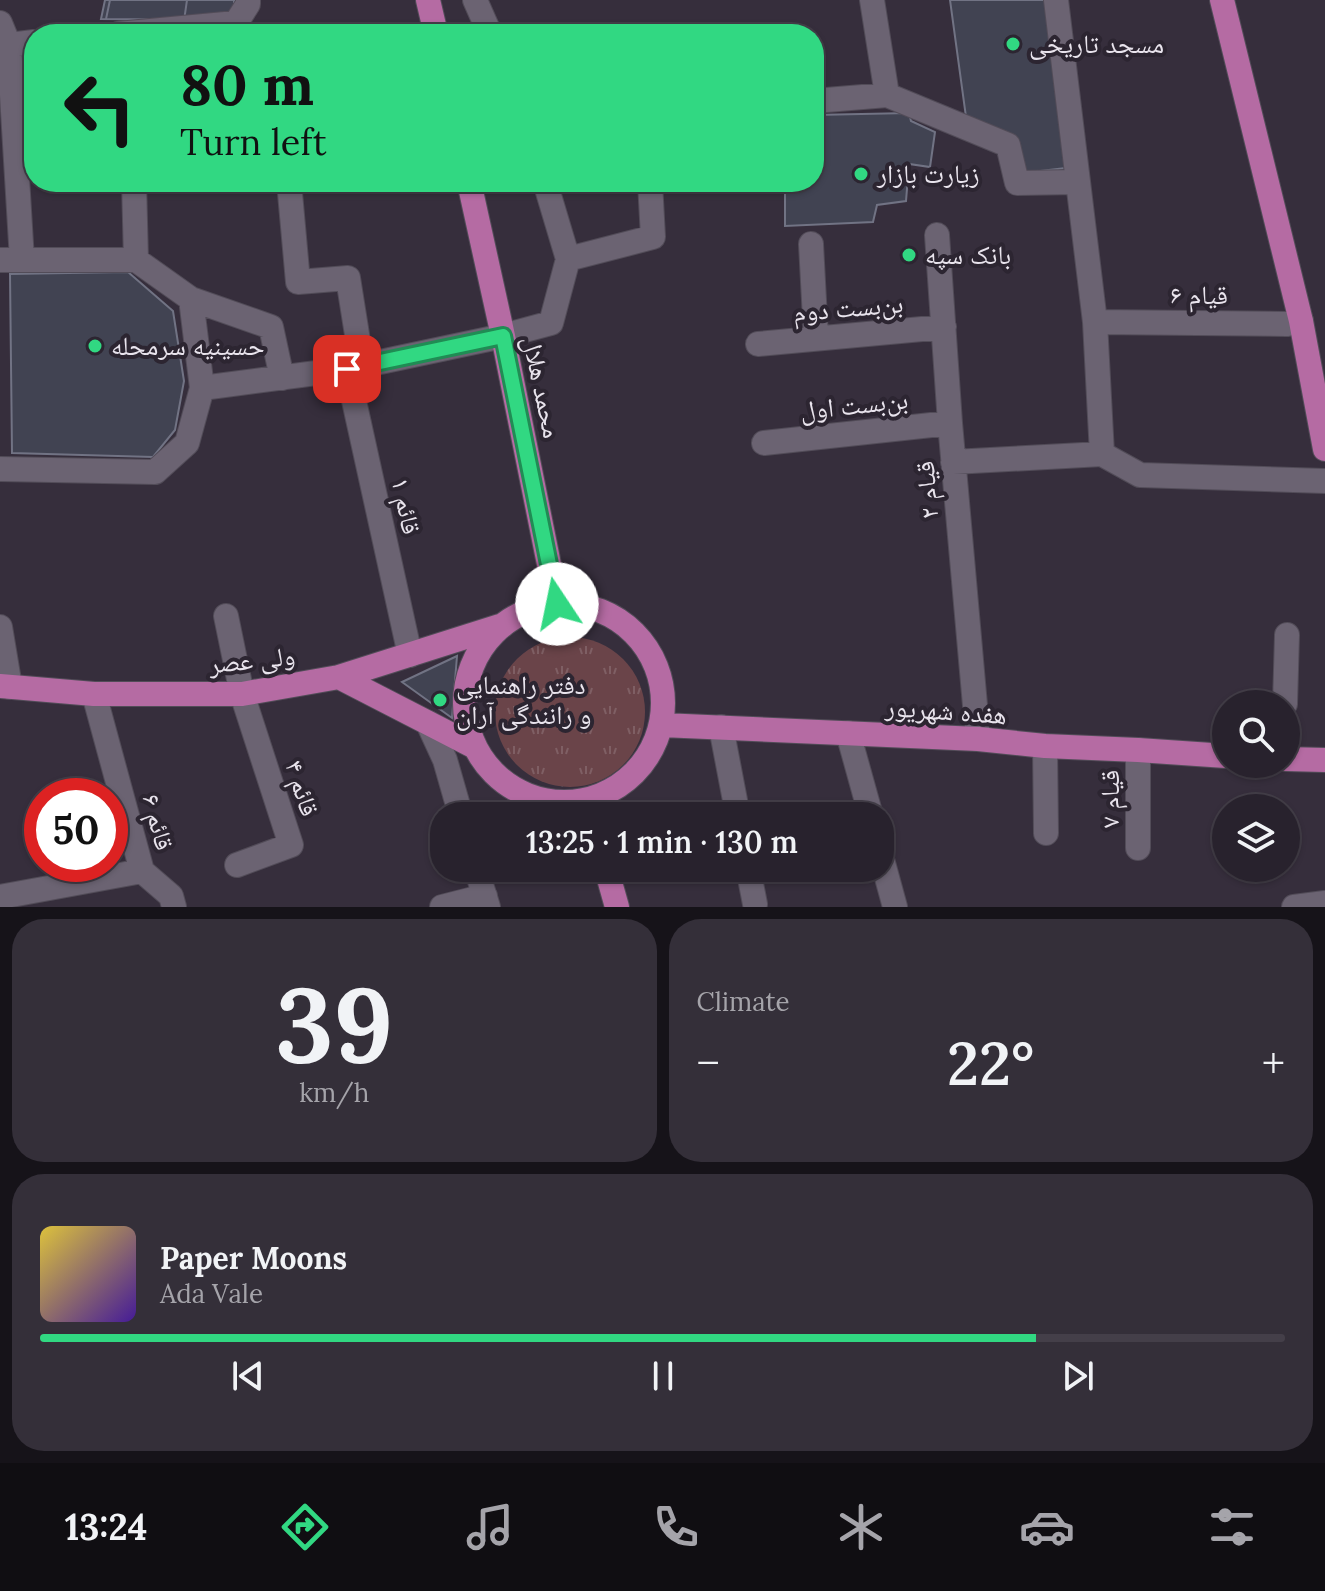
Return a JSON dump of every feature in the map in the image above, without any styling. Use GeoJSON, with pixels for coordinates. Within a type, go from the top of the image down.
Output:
{"type":"FeatureCollection","features":[{"type":"Feature","properties":{"kind":"main road"},"geometry":{"type":"LineString","coordinates":[[428,0],[434,24]]}},
{"type":"Feature","properties":{"kind":"main road"},"geometry":{"type":"LineString","coordinates":[[1222,0],[1301,321],[1325,449]]}},
{"type":"Feature","properties":{"kind":"main road","name":"محمد هلال"},"geometry":{"type":"LineString","coordinates":[[471,192],[557,604]]}},
{"type":"Feature","properties":{"kind":"main road"},"geometry":{"type":"LineString","coordinates":[[536,802],[502,782],[481,760],[468,733],[464,704],[469,674],[481,647],[502,625],[528,611],[557,604],[588,606],[616,618],[640,638],[656,664],[664,694],[662,725],[652,751],[635,773],[597,802]]}},
{"type":"Feature","properties":{"kind":"main road","name":"ولی عصر"},"geometry":{"type":"LineString","coordinates":[[5,686],[94,694],[242,694],[339,677],[502,625]]}},
{"type":"Feature","properties":{"kind":"main road"},"geometry":{"type":"LineString","coordinates":[[339,677],[475,747]]}},
{"type":"Feature","properties":{"kind":"main road","name":"هفده شهریور"},"geometry":{"type":"LineString","coordinates":[[662,725],[978,739],[1045,746],[1212,755]]}},
{"type":"Feature","properties":{"kind":"main road"},"geometry":{"type":"LineString","coordinates":[[1300,759],[1325,760]]}},
{"type":"Feature","properties":{"kind":"main road"},"geometry":{"type":"LineString","coordinates":[[610,882],[617,907]]}},
{"type":"Feature","properties":{"kind":"street"},"geometry":{"type":"LineString","coordinates":[[226,24],[236,23],[248,0]]}},
{"type":"Feature","properties":{"kind":"street"},"geometry":{"type":"LineString","coordinates":[[475,0],[486,24]]}},
{"type":"Feature","properties":{"kind":"street"},"geometry":{"type":"LineString","coordinates":[[872,0],[887,95]]}},
{"type":"Feature","properties":{"kind":"street"},"geometry":{"type":"LineString","coordinates":[[1056,0],[1095,322],[1102,454]]}},
{"type":"Feature","properties":{"kind":"street"},"geometry":{"type":"LineString","coordinates":[[24,39],[4,34],[11,260],[136,260],[191,299],[271,327],[282,378]]}},
{"type":"Feature","properties":{"kind":"street"},"geometry":{"type":"LineString","coordinates":[[824,100],[887,95],[1008,145],[1017,183],[1078,182]]}},
{"type":"Feature","properties":{"kind":"street"},"geometry":{"type":"LineString","coordinates":[[134,192],[136,260]]}},
{"type":"Feature","properties":{"kind":"street","name":"قائم ۱"},"geometry":{"type":"LineString","coordinates":[[290,192],[298,282],[348,278],[355,368],[410,655]]}},
{"type":"Feature","properties":{"kind":"street"},"geometry":{"type":"LineString","coordinates":[[202,388],[355,368],[551,323],[568,259],[548,192]]}},
{"type":"Feature","properties":{"kind":"street"},"geometry":{"type":"LineString","coordinates":[[568,259],[653,237],[651,192]]}},
{"type":"Feature","properties":{"kind":"street","name":"قیام ۲"},"geometry":{"type":"LineString","coordinates":[[937,235],[953,462],[978,739]]}},
{"type":"Feature","properties":{"kind":"street"},"geometry":{"type":"LineString","coordinates":[[811,244],[816,338]]}},
{"type":"Feature","properties":{"kind":"street"},"geometry":{"type":"LineString","coordinates":[[0,469],[155,472],[187,443],[202,388],[191,299]]}},
{"type":"Feature","properties":{"kind":"street","name":"قیام ۶"},"geometry":{"type":"LineString","coordinates":[[1095,322],[1287,324],[1301,321]]}},
{"type":"Feature","properties":{"kind":"street","name":"بن‌بست دوم"},"geometry":{"type":"LineString","coordinates":[[758,344],[944,327]]}},
{"type":"Feature","properties":{"kind":"street","name":"بن‌بست اول"},"geometry":{"type":"LineString","coordinates":[[764,443],[950,423]]}},
{"type":"Feature","properties":{"kind":"street"},"geometry":{"type":"LineString","coordinates":[[953,462],[1102,454],[1140,475],[1325,481]]}},
{"type":"Feature","properties":{"kind":"street"},"geometry":{"type":"LineString","coordinates":[[226,616],[242,694]]}},
{"type":"Feature","properties":{"kind":"street"},"geometry":{"type":"LineString","coordinates":[[0,627],[5,686]]}},
{"type":"Feature","properties":{"kind":"street"},"geometry":{"type":"LineString","coordinates":[[1285,690],[1287,635]]}},
{"type":"Feature","properties":{"kind":"street","name":"قائم ۶"},"geometry":{"type":"LineString","coordinates":[[0,897],[142,871],[94,694]]}},
{"type":"Feature","properties":{"kind":"street","name":"قائم ۴"},"geometry":{"type":"LineString","coordinates":[[237,865],[291,845],[242,694]]}},
{"type":"Feature","properties":{"kind":"street"},"geometry":{"type":"LineString","coordinates":[[428,723],[445,760],[457,802]]}},
{"type":"Feature","properties":{"kind":"street"},"geometry":{"type":"LineString","coordinates":[[721,727],[735,802]]}},
{"type":"Feature","properties":{"kind":"street"},"geometry":{"type":"LineString","coordinates":[[848,733],[867,802]]}},
{"type":"Feature","properties":{"kind":"street"},"geometry":{"type":"LineString","coordinates":[[1045,746],[1046,833]]}},
{"type":"Feature","properties":{"kind":"street","name":"قیام ۷"},"geometry":{"type":"LineString","coordinates":[[1138,750],[1138,848]]}},
{"type":"Feature","properties":{"kind":"street"},"geometry":{"type":"LineString","coordinates":[[142,871],[171,896],[174,907]]}},
{"type":"Feature","properties":{"kind":"street"},"geometry":{"type":"LineString","coordinates":[[442,907],[486,902],[480,882]]}},
{"type":"Feature","properties":{"kind":"street"},"geometry":{"type":"LineString","coordinates":[[751,882],[755,904]]}},
{"type":"Feature","properties":{"kind":"street"},"geometry":{"type":"LineString","coordinates":[[888,882],[895,907]]}},
{"type":"Feature","properties":{"kind":"street"},"geometry":{"type":"LineString","coordinates":[[1294,907],[1325,903]]}},
{"type":"Feature","properties":{"kind":"green space"},"geometry":{"type":"Polygon","coordinates":[[[570,637],[599,643],[623,659],[639,683],[645,712],[639,741],[623,765],[599,781],[570,787],[541,781],[517,765],[501,741],[495,712],[501,683],[517,659],[541,643],[570,637]]]}},
{"type":"Feature","properties":{"kind":"building"},"geometry":{"type":"Polygon","coordinates":[[[105,0],[234,0],[234,9],[219,20],[101,19],[105,0]]]}},
{"type":"Feature","properties":{"kind":"building"},"geometry":{"type":"Polygon","coordinates":[[[110,0],[187,0],[184,21],[106,19],[110,0]]]}},
{"type":"Feature","properties":{"kind":"building"},"geometry":{"type":"Polygon","coordinates":[[[950,0],[1047,0],[1066,168],[1023,173],[966,117],[950,0]]]}},
{"type":"Feature","properties":{"kind":"building","name":"زیارت بازار"},"geometry":{"type":"Polygon","coordinates":[[[909,113],[911,121],[935,132],[930,167],[909,164],[906,201],[877,205],[873,222],[785,226],[785,192],[824,192],[824,115],[909,113]]]}},
{"type":"Feature","properties":{"kind":"building","name":"حسینیه سرمحله"},"geometry":{"type":"Polygon","coordinates":[[[128,272],[173,311],[184,381],[175,430],[153,457],[12,453],[10,274],[128,272]]]}},
{"type":"Feature","properties":{"kind":"building","name":"دفتر راهنمایی و رانندگی آران"},"geometry":{"type":"Polygon","coordinates":[[[457,656],[452,718],[402,682],[457,656]]]}},
{"type":"Feature","properties":{"kind":"place","name":"مسجد تاریخی"},"geometry":{"type":"Point","coordinates":[1013,44]}},
{"type":"Feature","properties":{"kind":"place","name":"زیارت بازار"},"geometry":{"type":"Point","coordinates":[861,174]}},
{"type":"Feature","properties":{"kind":"place","name":"بانک سپه"},"geometry":{"type":"Point","coordinates":[909,255]}},
{"type":"Feature","properties":{"kind":"place","name":"حسینیه سرمحله"},"geometry":{"type":"Point","coordinates":[95,346]}},
{"type":"Feature","properties":{"kind":"place","name":"دفتر راهنمایی و رانندگی آران"},"geometry":{"type":"Point","coordinates":[440,700]}},
{"type":"Feature","properties":{"kind":"route"},"geometry":{"type":"LineString","coordinates":[[347,369],[503,336],[557,604]]}}]}
